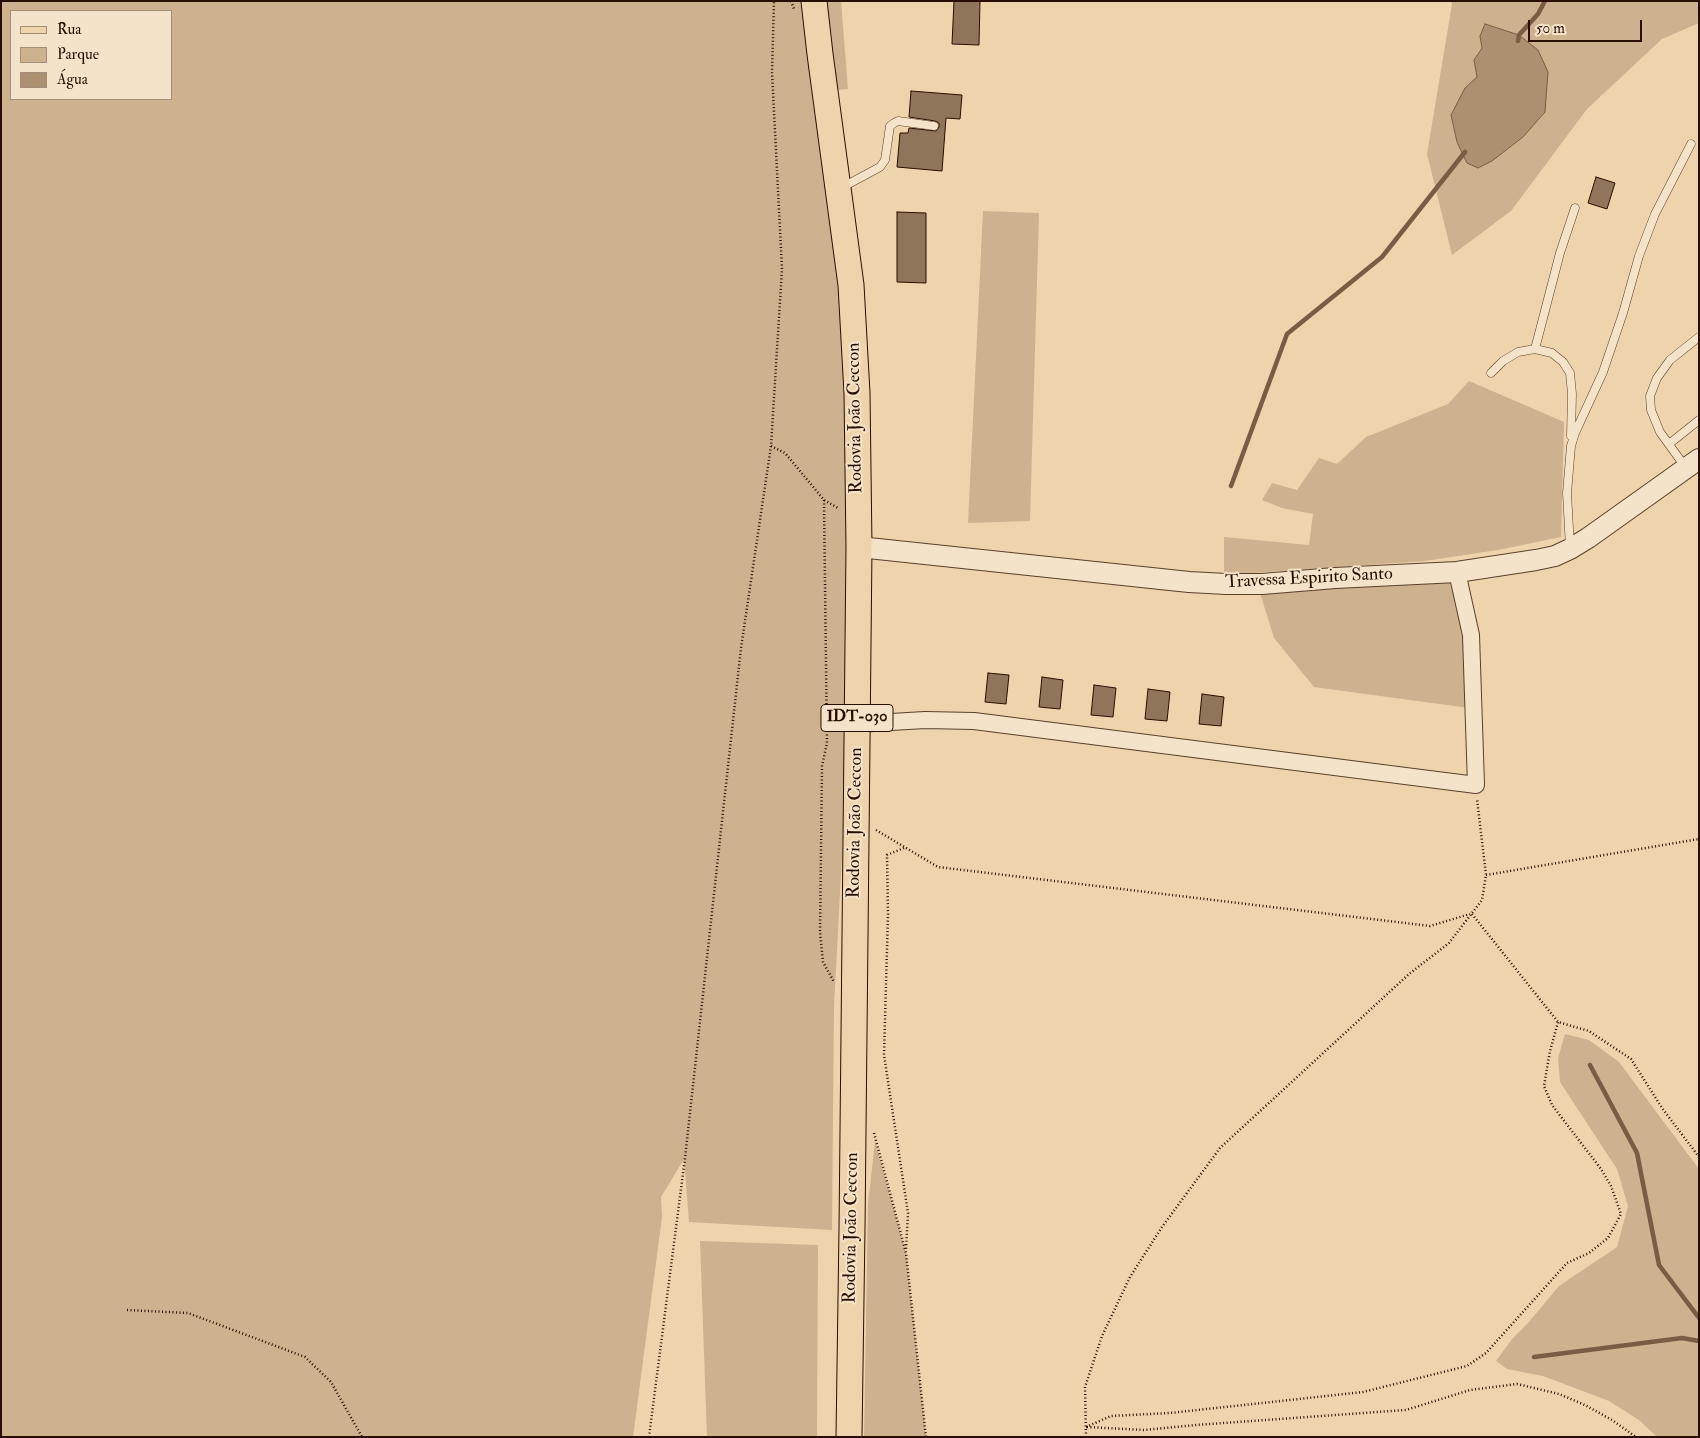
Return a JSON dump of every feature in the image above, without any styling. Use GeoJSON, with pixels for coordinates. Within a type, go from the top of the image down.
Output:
{"type":"FeatureCollection","features":[{"type":"Feature","properties":{"kind":"main road","name":"Rodovia João Ceccon"},"geometry":{"type":"LineString","coordinates":[[814,1],[851,286],[857,394],[859,547],[848,1437]]}},
{"type":"Feature","properties":{"kind":"street","name":"Travessa Espirito Santo"},"geometry":{"type":"LineString","coordinates":[[859,547],[1189,582],[1226,584],[1262,584],[1335,578],[1458,572],[1555,556],[1588,538],[1692,463]]}},
{"type":"Feature","properties":{"kind":"street"},"geometry":{"type":"LineString","coordinates":[[857,724],[925,720],[974,721],[1476,785],[1471,635],[1458,572]]}},
{"type":"Feature","properties":{"kind":"lane"},"geometry":{"type":"LineString","coordinates":[[839,188],[880,167],[885,160],[890,126],[894,123],[898,121],[934,126]]}},
{"type":"Feature","properties":{"kind":"lane"},"geometry":{"type":"LineString","coordinates":[[1571,446],[1603,372],[1623,313],[1639,256],[1655,214],[1691,144]]}},
{"type":"Feature","properties":{"kind":"lane"},"geometry":{"type":"LineString","coordinates":[[1535,349],[1560,253],[1575,208]]}},
{"type":"Feature","properties":{"kind":"lane"},"geometry":{"type":"LineString","coordinates":[[1692,463],[1669,444],[1660,432],[1650,410],[1650,396],[1657,378],[1670,360],[1699,337]]}},
{"type":"Feature","properties":{"kind":"lane"},"geometry":{"type":"LineString","coordinates":[[1491,373],[1503,361],[1518,352],[1535,349],[1552,352],[1563,362],[1570,373],[1572,394],[1571,446],[1567,493],[1570,549]]}},
{"type":"Feature","properties":{"kind":"lane"},"geometry":{"type":"LineString","coordinates":[[1669,444],[1699,420]]}},
{"type":"Feature","properties":{"kind":"path"},"geometry":{"type":"LineString","coordinates":[[649,1437],[685,1158],[741,648],[771,446],[782,269],[772,72],[774,1]]}},
{"type":"Feature","properties":{"kind":"path"},"geometry":{"type":"LineString","coordinates":[[771,446],[785,453],[824,500],[842,510]]}},
{"type":"Feature","properties":{"kind":"path"},"geometry":{"type":"LineString","coordinates":[[824,500],[827,744],[822,766],[820,932],[823,962],[834,982],[854,1002]]}},
{"type":"Feature","properties":{"kind":"path"},"geometry":{"type":"LineString","coordinates":[[1086,1437],[1085,1387],[1102,1336],[1130,1277],[1162,1227],[1220,1148],[1409,974],[1448,942],[1482,900],[1486,875],[1476,785]]}},
{"type":"Feature","properties":{"kind":"path"},"geometry":{"type":"LineString","coordinates":[[856,818],[938,868],[1430,926],[1472,914]]}},
{"type":"Feature","properties":{"kind":"path"},"geometry":{"type":"LineString","coordinates":[[1486,875],[1699,838]]}},
{"type":"Feature","properties":{"kind":"path"},"geometry":{"type":"LineString","coordinates":[[905,847],[887,855],[888,914],[884,1055],[908,1213],[906,1253],[926,1437]]}},
{"type":"Feature","properties":{"kind":"path"},"geometry":{"type":"LineString","coordinates":[[1472,914],[1558,1022],[1589,1030],[1631,1059],[1662,1108],[1699,1157]]}},
{"type":"Feature","properties":{"kind":"path"},"geometry":{"type":"LineString","coordinates":[[1086,1427],[1111,1416],[1170,1413],[1363,1392],[1467,1366],[1486,1353],[1567,1263],[1589,1253],[1608,1238],[1621,1214],[1611,1186],[1601,1169],[1552,1105],[1544,1086],[1550,1051],[1558,1022]]}},
{"type":"Feature","properties":{"kind":"path"},"geometry":{"type":"LineString","coordinates":[[875,1141],[906,1253]]}},
{"type":"Feature","properties":{"kind":"path"},"geometry":{"type":"LineString","coordinates":[[127,1310],[188,1313],[305,1357],[331,1382],[362,1437]]}},
{"type":"Feature","properties":{"kind":"path"},"geometry":{"type":"LineString","coordinates":[[1086,1427],[1144,1430],[1406,1410],[1470,1390],[1517,1384],[1558,1394],[1585,1405],[1612,1420],[1636,1437]]}},
{"type":"Feature","properties":{"kind":"green space"},"geometry":{"type":"Polygon","coordinates":[[[1,1],[805,1],[833,213],[845,347],[849,512],[845,800],[834,1006],[832,1230],[689,1222],[684,1159],[661,1197],[662,1217],[633,1437],[1,1437],[1,1]]]}},
{"type":"Feature","properties":{"kind":"green space"},"geometry":{"type":"Polygon","coordinates":[[[827,1],[841,1],[848,89],[836,90],[827,1]]]}},
{"type":"Feature","properties":{"kind":"green space"},"geometry":{"type":"Polygon","coordinates":[[[1451,1],[1699,1],[1699,23],[1662,39],[1587,109],[1511,211],[1452,255],[1427,154],[1451,1]],[[1485,24],[1480,36],[1482,48],[1477,54],[1477,77],[1465,88],[1451,115],[1457,142],[1467,163],[1492,161],[1523,137],[1545,112],[1538,50],[1519,35],[1485,24]]]}},
{"type":"Feature","properties":{"kind":"green space"},"geometry":{"type":"Polygon","coordinates":[[[983,211],[1039,213],[1030,521],[968,523],[983,211]]]}},
{"type":"Feature","properties":{"kind":"green space"},"geometry":{"type":"Polygon","coordinates":[[[1469,381],[1564,422],[1561,537],[1498,550],[1425,561],[1224,575],[1224,537],[1309,545],[1313,514],[1282,508],[1262,500],[1272,483],[1297,490],[1319,458],[1337,464],[1366,437],[1448,404],[1469,381]]]}},
{"type":"Feature","properties":{"kind":"green space"},"geometry":{"type":"Polygon","coordinates":[[[1454,580],[1466,632],[1469,708],[1314,687],[1274,638],[1259,590],[1454,580]]]}},
{"type":"Feature","properties":{"kind":"green space"},"geometry":{"type":"Polygon","coordinates":[[[1565,1034],[1589,1040],[1619,1062],[1699,1169],[1699,1437],[1657,1437],[1639,1420],[1609,1401],[1543,1376],[1507,1369],[1496,1361],[1512,1339],[1559,1286],[1617,1247],[1628,1206],[1617,1169],[1560,1082],[1558,1058],[1565,1034]]]}},
{"type":"Feature","properties":{"kind":"green space"},"geometry":{"type":"Polygon","coordinates":[[[875,1141],[906,1253],[926,1437],[864,1437],[868,1203],[875,1141]]]}},
{"type":"Feature","properties":{"kind":"green space"},"geometry":{"type":"Polygon","coordinates":[[[700,1241],[818,1245],[817,1437],[707,1437],[700,1241]]]}},
{"type":"Feature","properties":{"kind":"water"},"geometry":{"type":"Polygon","coordinates":[[[1485,24],[1519,35],[1538,50],[1548,72],[1545,112],[1523,137],[1492,161],[1478,168],[1467,163],[1457,142],[1451,115],[1465,88],[1477,77],[1474,60],[1482,48],[1480,36],[1485,24]]]}},
{"type":"Feature","properties":{"kind":"building"},"geometry":{"type":"Polygon","coordinates":[[[954,1],[980,1],[979,45],[952,44],[954,1]]]}},
{"type":"Feature","properties":{"kind":"building"},"geometry":{"type":"Polygon","coordinates":[[[911,91],[962,95],[960,119],[946,118],[942,171],[897,167],[900,133],[908,133],[909,128],[936,131],[939,127],[939,123],[935,121],[909,117],[911,91]]]}},
{"type":"Feature","properties":{"kind":"building"},"geometry":{"type":"Polygon","coordinates":[[[1596,177],[1615,183],[1607,209],[1588,203],[1596,177]]]}},
{"type":"Feature","properties":{"kind":"building"},"geometry":{"type":"Polygon","coordinates":[[[897,212],[926,213],[926,283],[897,282],[897,212]]]}},
{"type":"Feature","properties":{"kind":"building"},"geometry":{"type":"Polygon","coordinates":[[[988,673],[1009,675],[1006,704],[985,702],[988,673]]]}},
{"type":"Feature","properties":{"kind":"building"},"geometry":{"type":"Polygon","coordinates":[[[1042,677],[1063,680],[1060,709],[1039,707],[1042,677]]]}},
{"type":"Feature","properties":{"kind":"building"},"geometry":{"type":"Polygon","coordinates":[[[1094,685],[1116,688],[1113,717],[1091,715],[1094,685]]]}},
{"type":"Feature","properties":{"kind":"building"},"geometry":{"type":"Polygon","coordinates":[[[1148,689],[1170,692],[1167,721],[1145,719],[1148,689]]]}},
{"type":"Feature","properties":{"kind":"building"},"geometry":{"type":"Polygon","coordinates":[[[1202,694],[1224,697],[1221,726],[1199,724],[1202,694]]]}},
{"type":"Feature","properties":{"kind":"waterway"},"geometry":{"type":"LineString","coordinates":[[1518,41],[1519,35],[1538,14],[1545,1]]}},
{"type":"Feature","properties":{"kind":"waterway"},"geometry":{"type":"LineString","coordinates":[[1231,486],[1287,334],[1382,257],[1465,152]]}},
{"type":"Feature","properties":{"kind":"waterway"},"geometry":{"type":"LineString","coordinates":[[1590,1065],[1637,1153],[1659,1265],[1699,1318]]}},
{"type":"Feature","properties":{"kind":"waterway"},"geometry":{"type":"LineString","coordinates":[[1534,1357],[1682,1338],[1699,1341]]}}]}
